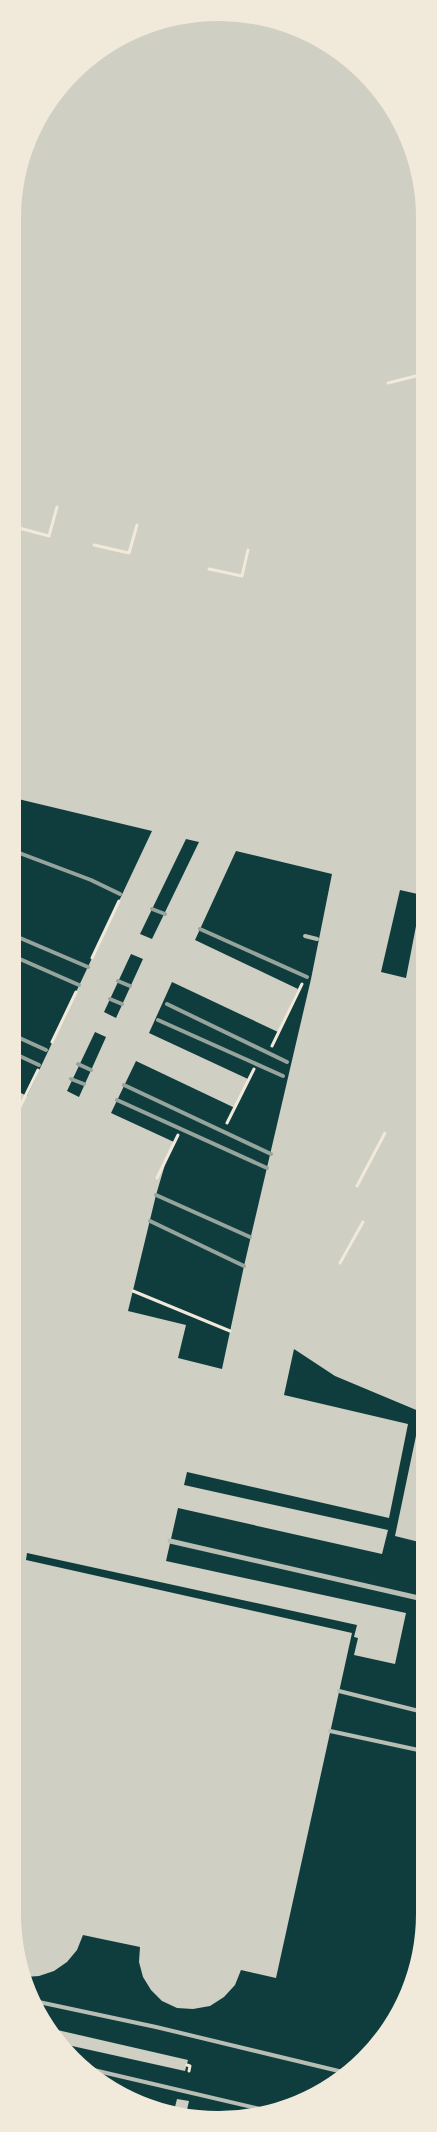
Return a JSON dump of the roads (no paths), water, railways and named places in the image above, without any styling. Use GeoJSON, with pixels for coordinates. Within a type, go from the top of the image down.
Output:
{"type":"FeatureCollection","features":[{"type":"Feature","properties":{"kind":"street"},"geometry":{"type":"LineString","coordinates":[[170,1542],[416,1597]]}},
{"type":"Feature","properties":{"kind":"lane"},"geometry":{"type":"LineString","coordinates":[[305,936],[317,939]]}},
{"type":"Feature","properties":{"kind":"lane"},"geometry":{"type":"LineString","coordinates":[[339,1691],[416,1710]]}},
{"type":"Feature","properties":{"kind":"lane"},"geometry":{"type":"LineString","coordinates":[[330,1731],[416,1749]]}},
{"type":"Feature","properties":{"kind":"lane"},"geometry":{"type":"LineString","coordinates":[[43,2003],[156,2027],[339,2070]]}},
{"type":"Feature","properties":{"kind":"lane"},"geometry":{"type":"LineString","coordinates":[[100,2072],[254,2107]]}},
{"type":"Feature","properties":{"kind":"railway"},"geometry":{"type":"LineString","coordinates":[[21,854],[91,880],[120,894]]}},
{"type":"Feature","properties":{"kind":"railway"},"geometry":{"type":"LineString","coordinates":[[152,909],[165,914]]}},
{"type":"Feature","properties":{"kind":"railway"},"geometry":{"type":"LineString","coordinates":[[200,929],[307,977]]}},
{"type":"Feature","properties":{"kind":"railway"},"geometry":{"type":"LineString","coordinates":[[21,938],[88,967]]}},
{"type":"Feature","properties":{"kind":"railway"},"geometry":{"type":"LineString","coordinates":[[21,960],[79,985]]}},
{"type":"Feature","properties":{"kind":"railway"},"geometry":{"type":"LineString","coordinates":[[118,981],[130,986]]}},
{"type":"Feature","properties":{"kind":"railway"},"geometry":{"type":"LineString","coordinates":[[110,999],[122,1004]]}},
{"type":"Feature","properties":{"kind":"railway"},"geometry":{"type":"LineString","coordinates":[[167,1004],[287,1062]]}},
{"type":"Feature","properties":{"kind":"railway"},"geometry":{"type":"LineString","coordinates":[[158,1020],[283,1076]]}},
{"type":"Feature","properties":{"kind":"railway"},"geometry":{"type":"LineString","coordinates":[[21,1039],[46,1050]]}},
{"type":"Feature","properties":{"kind":"railway"},"geometry":{"type":"LineString","coordinates":[[21,1057],[39,1065]]}},
{"type":"Feature","properties":{"kind":"railway"},"geometry":{"type":"LineString","coordinates":[[78,1064],[91,1070]]}},
{"type":"Feature","properties":{"kind":"railway"},"geometry":{"type":"LineString","coordinates":[[71,1079],[84,1084]]}},
{"type":"Feature","properties":{"kind":"railway"},"geometry":{"type":"LineString","coordinates":[[124,1085],[271,1154]]}},
{"type":"Feature","properties":{"kind":"railway"},"geometry":{"type":"LineString","coordinates":[[117,1100],[267,1168]]}},
{"type":"Feature","properties":{"kind":"railway"},"geometry":{"type":"LineString","coordinates":[[156,1195],[250,1237]]}},
{"type":"Feature","properties":{"kind":"railway"},"geometry":{"type":"LineString","coordinates":[[150,1221],[244,1266]]}}]}
